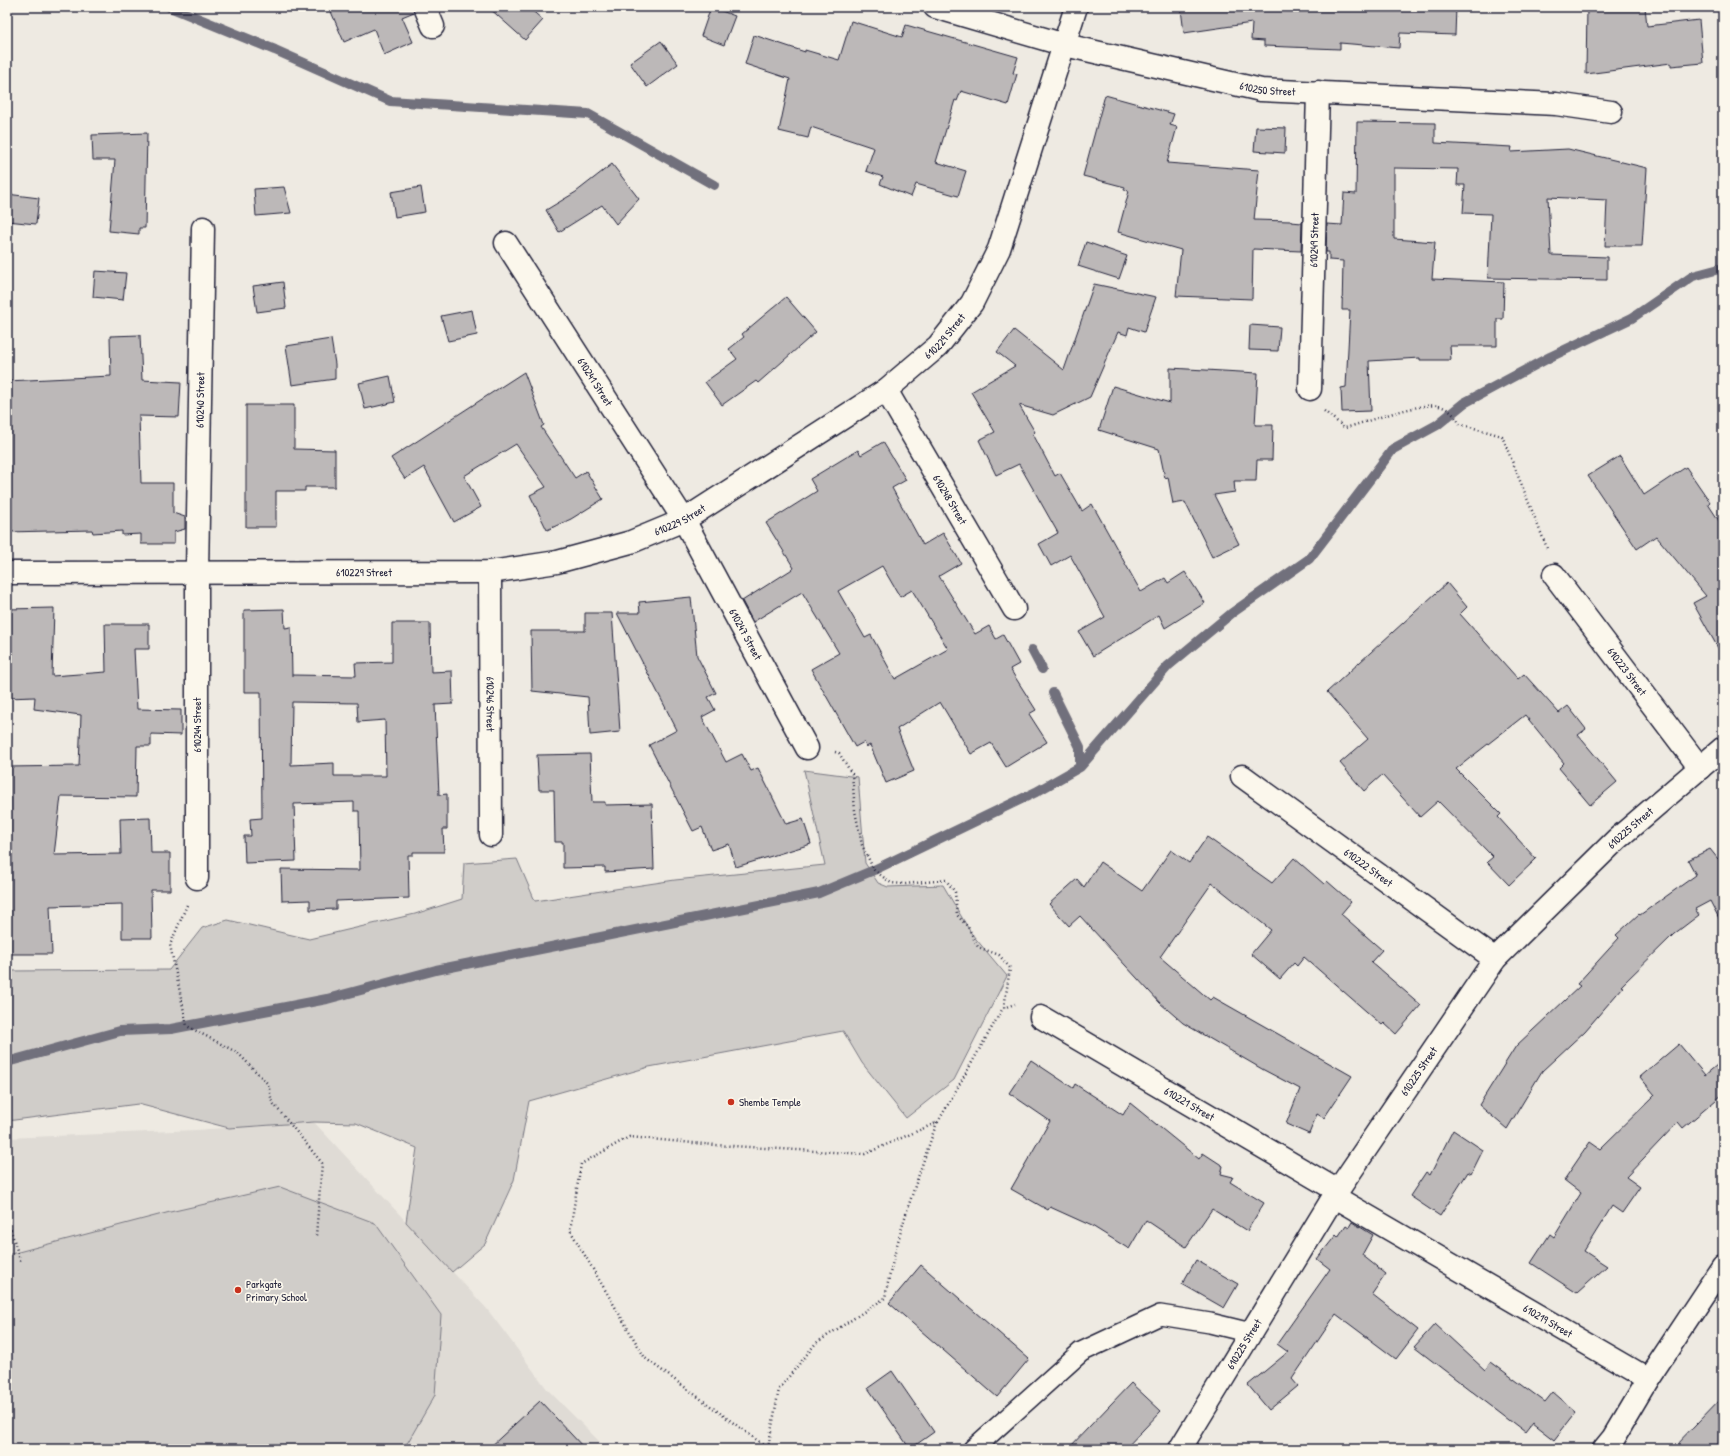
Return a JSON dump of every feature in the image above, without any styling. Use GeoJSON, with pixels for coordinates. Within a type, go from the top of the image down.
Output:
{"type":"FeatureCollection","features":[{"type":"Feature","properties":{"kind":"street","name":"610250 Street"},"geometry":{"type":"LineString","coordinates":[[934,7],[1065,45],[1261,90],[1556,104],[1611,112]]}},
{"type":"Feature","properties":{"kind":"street","name":"610229 Street"},"geometry":{"type":"LineString","coordinates":[[7,573],[490,572],[557,562],[631,542],[684,520],[886,390],[938,346],[975,296],[999,249],[1076,7]]}},
{"type":"Feature","properties":{"kind":"street","name":"610249 Street"},"geometry":{"type":"LineString","coordinates":[[1310,389],[1318,92]]}},
{"type":"Feature","properties":{"kind":"street","name":"610240 Street"},"geometry":{"type":"LineString","coordinates":[[197,573],[203,228]]}},
{"type":"Feature","properties":{"kind":"street","name":"610241 Street"},"geometry":{"type":"LineString","coordinates":[[506,243],[684,520]]}},
{"type":"Feature","properties":{"kind":"street","name":"610248 Street"},"geometry":{"type":"LineString","coordinates":[[886,390],[1014,609]]}},
{"type":"Feature","properties":{"kind":"street","name":"610247 Street"},"geometry":{"type":"LineString","coordinates":[[684,520],[807,748]]}},
{"type":"Feature","properties":{"kind":"street","name":"610246 Street"},"geometry":{"type":"LineString","coordinates":[[490,572],[491,835]]}},
{"type":"Feature","properties":{"kind":"street","name":"610244 Street"},"geometry":{"type":"LineString","coordinates":[[197,573],[198,878]]}},
{"type":"Feature","properties":{"kind":"street","name":"610223 Street"},"geometry":{"type":"LineString","coordinates":[[1554,575],[1700,768]]}},
{"type":"Feature","properties":{"kind":"street","name":"610225 Street"},"geometry":{"type":"LineString","coordinates":[[1180,1449],[1338,1191],[1495,960],[1617,839],[1723,748]]}},
{"type":"Feature","properties":{"kind":"street","name":"610222 Street"},"geometry":{"type":"LineString","coordinates":[[1242,776],[1495,960]]}},
{"type":"Feature","properties":{"kind":"street","name":"610221 Street"},"geometry":{"type":"LineString","coordinates":[[1041,1017],[1338,1191]]}},
{"type":"Feature","properties":{"kind":"street","name":"610219 Street"},"geometry":{"type":"LineString","coordinates":[[1338,1191],[1338,1199],[1648,1379]]}},
{"type":"Feature","properties":{"kind":"street"},"geometry":{"type":"LineString","coordinates":[[1604,1449],[1613,1438],[1648,1379],[1723,1266]]}},
{"type":"Feature","properties":{"kind":"lane"},"geometry":{"type":"LineString","coordinates":[[973,1449],[1081,1352],[1160,1315],[1210,1323],[1251,1333]]}},
{"type":"Feature","properties":{"kind":"path"},"geometry":{"type":"LineString","coordinates":[[1310,389],[1326,414],[1345,428],[1413,408],[1439,406],[1453,412],[1460,424],[1502,436],[1545,542],[1554,575]]}},
{"type":"Feature","properties":{"kind":"path"},"geometry":{"type":"LineString","coordinates":[[807,748],[839,753],[852,774],[855,811],[862,846],[874,870],[891,883],[905,884],[946,880],[955,892],[957,915],[968,927],[978,947],[999,955],[1010,968],[1003,1008],[938,1122],[911,1196],[889,1276],[885,1298],[816,1343],[779,1389],[768,1448],[645,1358],[570,1230],[581,1164],[629,1137],[715,1145],[865,1154],[938,1122]]}},
{"type":"Feature","properties":{"kind":"path"},"geometry":{"type":"LineString","coordinates":[[198,878],[170,946],[187,1026],[238,1053],[268,1084],[272,1102],[322,1163],[316,1236]]}},
{"type":"Feature","properties":{"kind":"path"},"geometry":{"type":"LineString","coordinates":[[1003,1008],[1017,1003],[1041,1017]]}},
{"type":"Feature","properties":{"kind":"path"},"geometry":{"type":"LineString","coordinates":[[7,1218],[21,1263]]}},
{"type":"Feature","properties":{"kind":"shaded area"},"geometry":{"type":"Polygon","coordinates":[[[804,770],[858,777],[865,863],[878,883],[888,887],[943,885],[971,933],[1007,976],[954,1080],[906,1118],[862,1063],[843,1031],[649,1067],[529,1101],[514,1180],[485,1244],[452,1272],[406,1222],[417,1148],[356,1123],[314,1122],[229,1128],[138,1104],[7,1121],[7,971],[169,970],[202,928],[228,920],[309,939],[415,914],[462,899],[464,863],[517,859],[535,901],[675,880],[825,865],[804,770]]]}},
{"type":"Feature","properties":{"kind":"shaded area","name":"Parkgate Primary School"},"geometry":{"type":"Polygon","coordinates":[[[314,1122],[487,1309],[547,1389],[607,1449],[7,1449],[7,1138],[196,1130],[314,1122]]]}},
{"type":"Feature","properties":{"kind":"shaded area","name":"Parkgate Primary School"},"geometry":{"type":"Polygon","coordinates":[[[280,1187],[375,1223],[441,1315],[435,1395],[408,1442],[400,1449],[7,1449],[7,1255],[170,1212],[280,1187]]]}},
{"type":"Feature","properties":{"kind":"building"},"geometry":{"type":"Polygon","coordinates":[[[329,7],[413,7],[414,12],[402,17],[413,42],[384,55],[374,29],[344,42],[329,7]]]}},
{"type":"Feature","properties":{"kind":"building"},"geometry":{"type":"Polygon","coordinates":[[[488,7],[528,7],[543,20],[525,40],[488,7]]]}},
{"type":"Feature","properties":{"kind":"building"},"geometry":{"type":"Polygon","coordinates":[[[711,7],[735,16],[724,45],[701,36],[711,7]]]}},
{"type":"Feature","properties":{"kind":"building"},"geometry":{"type":"Polygon","coordinates":[[[1194,7],[1456,7],[1455,35],[1400,33],[1399,48],[1340,43],[1340,49],[1264,46],[1264,41],[1251,40],[1252,23],[1184,33],[1181,9],[1194,7]]]}},
{"type":"Feature","properties":{"kind":"building"},"geometry":{"type":"Polygon","coordinates":[[[1587,7],[1645,7],[1647,26],[1699,20],[1703,63],[1671,66],[1671,63],[1586,74],[1587,7]]]}},
{"type":"Feature","properties":{"kind":"building"},"geometry":{"type":"Polygon","coordinates":[[[851,21],[902,37],[906,25],[1018,57],[1013,73],[1017,74],[1008,105],[961,91],[957,101],[955,100],[936,162],[966,171],[958,196],[916,184],[911,197],[880,184],[883,177],[866,171],[874,148],[811,127],[808,138],[779,131],[790,79],[745,64],[754,35],[805,52],[805,50],[839,60],[851,21]]]}},
{"type":"Feature","properties":{"kind":"building"},"geometry":{"type":"Polygon","coordinates":[[[661,41],[678,64],[647,87],[630,63],[661,41]]]}},
{"type":"Feature","properties":{"kind":"building"},"geometry":{"type":"Polygon","coordinates":[[[1105,95],[1174,114],[1170,125],[1177,127],[1167,163],[1259,170],[1254,220],[1291,221],[1302,223],[1301,251],[1253,249],[1252,299],[1176,296],[1181,250],[1118,232],[1129,191],[1124,190],[1125,187],[1083,176],[1105,95]]]}},
{"type":"Feature","properties":{"kind":"building"},"geometry":{"type":"Polygon","coordinates":[[[1357,122],[1435,123],[1435,143],[1512,147],[1511,152],[1568,149],[1647,168],[1642,246],[1605,246],[1607,200],[1548,197],[1551,255],[1607,257],[1607,280],[1488,278],[1491,214],[1463,213],[1465,185],[1457,185],[1458,169],[1394,168],[1394,239],[1435,242],[1432,279],[1504,282],[1503,319],[1497,319],[1497,346],[1450,346],[1451,360],[1420,360],[1420,358],[1369,361],[1371,411],[1342,412],[1341,388],[1346,387],[1350,310],[1342,310],[1343,261],[1329,260],[1329,252],[1326,252],[1327,224],[1342,225],[1344,193],[1356,194],[1357,122]]]}},
{"type":"Feature","properties":{"kind":"building"},"geometry":{"type":"Polygon","coordinates":[[[1256,127],[1286,128],[1285,153],[1254,151],[1256,127]]]}},
{"type":"Feature","properties":{"kind":"building"},"geometry":{"type":"Polygon","coordinates":[[[147,133],[145,228],[139,228],[139,234],[109,231],[115,160],[93,160],[92,135],[147,133]]]}},
{"type":"Feature","properties":{"kind":"building"},"geometry":{"type":"Polygon","coordinates":[[[612,164],[639,199],[616,224],[602,205],[559,232],[546,210],[576,192],[612,164]]]}},
{"type":"Feature","properties":{"kind":"building"},"geometry":{"type":"Polygon","coordinates":[[[284,187],[291,213],[256,216],[254,189],[284,187]]]}},
{"type":"Feature","properties":{"kind":"building"},"geometry":{"type":"Polygon","coordinates":[[[421,187],[425,212],[395,217],[391,192],[421,187]]]}},
{"type":"Feature","properties":{"kind":"building"},"geometry":{"type":"Polygon","coordinates":[[[7,194],[39,198],[36,224],[7,221],[7,194]]]}},
{"type":"Feature","properties":{"kind":"building"},"geometry":{"type":"Polygon","coordinates":[[[1086,242],[1127,256],[1119,279],[1078,266],[1086,242]]]}},
{"type":"Feature","properties":{"kind":"building"},"geometry":{"type":"Polygon","coordinates":[[[95,271],[126,273],[123,300],[93,297],[95,271]]]}},
{"type":"Feature","properties":{"kind":"building"},"geometry":{"type":"Polygon","coordinates":[[[283,282],[286,308],[257,312],[253,286],[283,282]]]}},
{"type":"Feature","properties":{"kind":"building"},"geometry":{"type":"Polygon","coordinates":[[[1094,284],[1156,297],[1144,332],[1129,327],[1127,335],[1118,332],[1090,397],[1053,415],[1019,405],[1035,432],[1033,434],[1055,476],[1060,473],[1082,511],[1092,504],[1141,592],[1165,578],[1168,583],[1185,572],[1205,603],[1165,628],[1159,615],[1093,656],[1079,632],[1105,617],[1070,555],[1051,566],[1039,544],[1058,533],[1019,464],[996,475],[979,440],[995,432],[971,392],[1015,366],[997,352],[1014,330],[1064,370],[1094,284]]]}},
{"type":"Feature","properties":{"kind":"building"},"geometry":{"type":"Polygon","coordinates":[[[786,297],[816,332],[758,383],[756,381],[722,405],[705,382],[737,359],[729,349],[744,337],[742,334],[786,297]]]}},
{"type":"Feature","properties":{"kind":"building"},"geometry":{"type":"Polygon","coordinates":[[[472,310],[477,335],[448,341],[441,316],[472,310]]]}},
{"type":"Feature","properties":{"kind":"building"},"geometry":{"type":"Polygon","coordinates":[[[1250,325],[1280,327],[1278,351],[1249,350],[1250,325]]]}},
{"type":"Feature","properties":{"kind":"building"},"geometry":{"type":"Polygon","coordinates":[[[140,335],[142,380],[181,382],[179,417],[139,416],[141,483],[173,483],[173,513],[185,517],[185,529],[174,532],[174,544],[141,544],[141,534],[122,535],[122,531],[93,533],[92,530],[7,532],[7,381],[111,376],[110,336],[140,335]]]}},
{"type":"Feature","properties":{"kind":"building"},"geometry":{"type":"Polygon","coordinates":[[[331,339],[335,364],[335,379],[292,385],[286,346],[331,339]]]}},
{"type":"Feature","properties":{"kind":"building"},"geometry":{"type":"Polygon","coordinates":[[[1170,368],[1258,373],[1255,425],[1273,425],[1272,460],[1257,460],[1256,481],[1234,481],[1235,492],[1214,495],[1239,544],[1212,557],[1185,502],[1173,504],[1168,477],[1165,478],[1159,449],[1099,430],[1113,386],[1170,403],[1170,368]]]}},
{"type":"Feature","properties":{"kind":"building"},"geometry":{"type":"Polygon","coordinates":[[[524,372],[544,425],[541,427],[575,478],[586,471],[603,499],[571,519],[547,530],[530,495],[546,487],[516,444],[464,476],[481,507],[454,522],[424,467],[405,479],[391,458],[524,372]]]}},
{"type":"Feature","properties":{"kind":"building"},"geometry":{"type":"Polygon","coordinates":[[[390,376],[395,402],[365,409],[359,383],[390,376]]]}},
{"type":"Feature","properties":{"kind":"building"},"geometry":{"type":"Polygon","coordinates":[[[246,405],[294,405],[294,449],[335,450],[335,487],[305,487],[305,491],[276,491],[276,527],[246,527],[246,405]]]}},
{"type":"Feature","properties":{"kind":"building"},"geometry":{"type":"Polygon","coordinates":[[[883,442],[906,480],[892,488],[923,545],[943,533],[961,563],[939,576],[975,634],[989,626],[996,639],[1003,635],[1019,664],[1010,669],[1036,710],[1029,714],[1047,742],[1006,767],[991,743],[971,754],[940,702],[897,729],[914,771],[886,783],[870,745],[866,747],[864,742],[855,747],[811,669],[839,653],[802,592],[753,622],[742,601],[794,568],[766,523],[817,491],[810,479],[858,450],[861,455],[883,442]],[[882,566],[838,591],[865,638],[871,635],[895,679],[948,649],[912,590],[900,597],[882,566]]]}},
{"type":"Feature","properties":{"kind":"building"},"geometry":{"type":"Polygon","coordinates":[[[1620,456],[1644,495],[1686,467],[1710,502],[1708,504],[1723,527],[1723,657],[1693,603],[1706,596],[1656,536],[1637,549],[1588,476],[1620,456]]]}},
{"type":"Feature","properties":{"kind":"building"},"geometry":{"type":"Polygon","coordinates":[[[1447,583],[1467,607],[1460,614],[1518,679],[1524,674],[1559,713],[1568,706],[1586,729],[1578,735],[1617,782],[1590,805],[1559,768],[1564,763],[1525,715],[1456,769],[1501,814],[1498,817],[1536,859],[1509,885],[1487,862],[1493,857],[1438,801],[1420,817],[1382,775],[1364,791],[1340,763],[1368,739],[1327,692],[1447,583]]]}},
{"type":"Feature","properties":{"kind":"building"},"geometry":{"type":"Polygon","coordinates":[[[691,597],[697,656],[716,693],[708,697],[715,710],[702,717],[726,762],[742,754],[751,771],[758,768],[786,824],[803,819],[811,844],[736,867],[729,844],[711,850],[702,827],[693,831],[649,745],[677,730],[617,613],[640,613],[639,602],[691,597]]]}},
{"type":"Feature","properties":{"kind":"building"},"geometry":{"type":"Polygon","coordinates":[[[54,608],[52,676],[106,672],[105,624],[149,624],[149,649],[134,649],[137,709],[181,710],[181,735],[151,734],[151,746],[137,746],[136,797],[61,796],[54,855],[121,854],[120,819],[150,818],[151,853],[170,853],[170,890],[151,890],[152,938],[122,938],[122,904],[50,906],[52,954],[7,954],[7,767],[79,766],[81,715],[34,709],[35,697],[7,698],[7,609],[54,608]]]}},
{"type":"Feature","properties":{"kind":"building"},"geometry":{"type":"Polygon","coordinates":[[[284,609],[285,628],[291,627],[292,675],[356,676],[355,663],[392,662],[392,623],[430,623],[431,672],[452,671],[453,704],[435,705],[439,795],[447,794],[447,829],[443,829],[444,852],[413,852],[413,855],[408,855],[409,898],[336,901],[336,909],[310,910],[310,900],[282,901],[281,869],[360,870],[359,811],[354,811],[354,802],[294,804],[296,861],[245,863],[244,836],[251,836],[250,819],[262,818],[261,692],[244,692],[244,610],[284,609]],[[292,702],[291,765],[334,763],[334,776],[386,776],[385,720],[358,722],[357,703],[292,702]]]}},
{"type":"Feature","properties":{"kind":"building"},"geometry":{"type":"Polygon","coordinates":[[[585,613],[612,613],[620,732],[590,735],[588,697],[532,691],[531,631],[585,631],[585,613]]]}},
{"type":"Feature","properties":{"kind":"building"},"geometry":{"type":"Polygon","coordinates":[[[590,754],[592,802],[605,802],[605,805],[652,804],[654,869],[605,872],[605,867],[563,868],[563,842],[555,842],[554,790],[539,790],[537,755],[590,754]]]}},
{"type":"Feature","properties":{"kind":"building"},"geometry":{"type":"Polygon","coordinates":[[[1207,837],[1272,883],[1294,858],[1324,884],[1327,881],[1351,902],[1341,914],[1382,950],[1371,962],[1421,1005],[1396,1034],[1384,1023],[1382,1025],[1304,957],[1297,966],[1294,963],[1280,979],[1251,954],[1271,930],[1212,883],[1160,957],[1210,1000],[1213,997],[1352,1076],[1324,1118],[1317,1114],[1309,1134],[1286,1124],[1300,1089],[1262,1069],[1183,1023],[1160,1003],[1080,916],[1069,926],[1049,904],[1077,879],[1084,887],[1100,862],[1142,891],[1171,850],[1189,863],[1207,837]]]}},
{"type":"Feature","properties":{"kind":"building"},"geometry":{"type":"Polygon","coordinates":[[[1710,849],[1718,859],[1723,855],[1723,926],[1710,901],[1695,909],[1699,915],[1674,934],[1621,986],[1623,987],[1585,1031],[1542,1071],[1507,1129],[1479,1105],[1516,1046],[1580,986],[1577,984],[1619,938],[1616,935],[1639,914],[1640,915],[1696,875],[1688,860],[1710,849]]]}},
{"type":"Feature","properties":{"kind":"building"},"geometry":{"type":"Polygon","coordinates":[[[1679,1044],[1705,1075],[1723,1060],[1723,1094],[1683,1128],[1678,1122],[1626,1177],[1640,1187],[1622,1213],[1612,1206],[1584,1251],[1607,1266],[1577,1293],[1531,1263],[1550,1234],[1554,1237],[1581,1193],[1564,1180],[1590,1142],[1600,1149],[1655,1095],[1640,1077],[1679,1044]]]}},
{"type":"Feature","properties":{"kind":"building"},"geometry":{"type":"Polygon","coordinates":[[[1031,1060],[1073,1088],[1075,1084],[1123,1115],[1130,1103],[1199,1159],[1203,1153],[1223,1166],[1221,1174],[1233,1177],[1230,1182],[1264,1203],[1247,1231],[1212,1209],[1186,1247],[1146,1220],[1129,1249],[1092,1226],[1050,1207],[1048,1210],[1011,1189],[1050,1121],[1009,1093],[1031,1060]]]}},
{"type":"Feature","properties":{"kind":"building"},"geometry":{"type":"Polygon","coordinates":[[[1453,1130],[1483,1150],[1471,1174],[1468,1172],[1440,1216],[1410,1196],[1426,1172],[1430,1175],[1453,1130]]]}},
{"type":"Feature","properties":{"kind":"building"},"geometry":{"type":"Polygon","coordinates":[[[1352,1222],[1373,1235],[1362,1255],[1386,1274],[1372,1294],[1418,1330],[1396,1359],[1336,1314],[1292,1379],[1298,1386],[1269,1410],[1248,1385],[1288,1352],[1277,1344],[1330,1269],[1317,1259],[1336,1235],[1338,1237],[1346,1225],[1349,1227],[1352,1222]]]}},
{"type":"Feature","properties":{"kind":"building"},"geometry":{"type":"Polygon","coordinates":[[[1196,1260],[1238,1284],[1224,1308],[1182,1284],[1196,1260]]]}},
{"type":"Feature","properties":{"kind":"building"},"geometry":{"type":"Polygon","coordinates":[[[921,1265],[1029,1359],[997,1397],[889,1303],[921,1265]]]}},
{"type":"Feature","properties":{"kind":"building"},"geometry":{"type":"Polygon","coordinates":[[[1435,1324],[1485,1370],[1491,1362],[1545,1402],[1553,1392],[1576,1412],[1554,1440],[1532,1423],[1525,1432],[1414,1347],[1435,1324]]]}},
{"type":"Feature","properties":{"kind":"building"},"geometry":{"type":"Polygon","coordinates":[[[892,1371],[934,1432],[910,1449],[868,1388],[892,1371]]]}},
{"type":"Feature","properties":{"kind":"building"},"geometry":{"type":"Polygon","coordinates":[[[1131,1383],[1161,1411],[1125,1449],[1068,1449],[1131,1383]]]}},
{"type":"Feature","properties":{"kind":"building"},"geometry":{"type":"Polygon","coordinates":[[[1723,1397],[1723,1449],[1673,1449],[1723,1397]]]}},
{"type":"Feature","properties":{"kind":"building"},"geometry":{"type":"Polygon","coordinates":[[[540,1401],[585,1449],[488,1449],[540,1401]]]}},
{"type":"Feature","properties":{"kind":"waterway"},"geometry":{"type":"LineString","coordinates":[[170,7],[275,50],[390,101],[588,114],[714,185]]}},
{"type":"Feature","properties":{"kind":"waterway"},"geometry":{"type":"LineString","coordinates":[[7,1062],[120,1031],[171,1029],[327,999],[436,970],[819,893],[874,870],[1036,792],[1080,767],[1168,666],[1232,613],[1309,559],[1393,449],[1437,425],[1464,403],[1550,357],[1632,318],[1693,276],[1723,268]]}},
{"type":"Feature","properties":{"kind":"waterway"},"geometry":{"type":"LineString","coordinates":[[1032,650],[1042,669]]}},
{"type":"Feature","properties":{"kind":"waterway"},"geometry":{"type":"LineString","coordinates":[[1053,693],[1080,747],[1080,767]]}},
{"type":"Feature","properties":{"kind":"place","name":"Shembe Temple"},"geometry":{"type":"Point","coordinates":[731,1102]}},
{"type":"Feature","properties":{"kind":"place","name":"Parkgate Primary School"},"geometry":{"type":"Point","coordinates":[238,1290]}}]}
